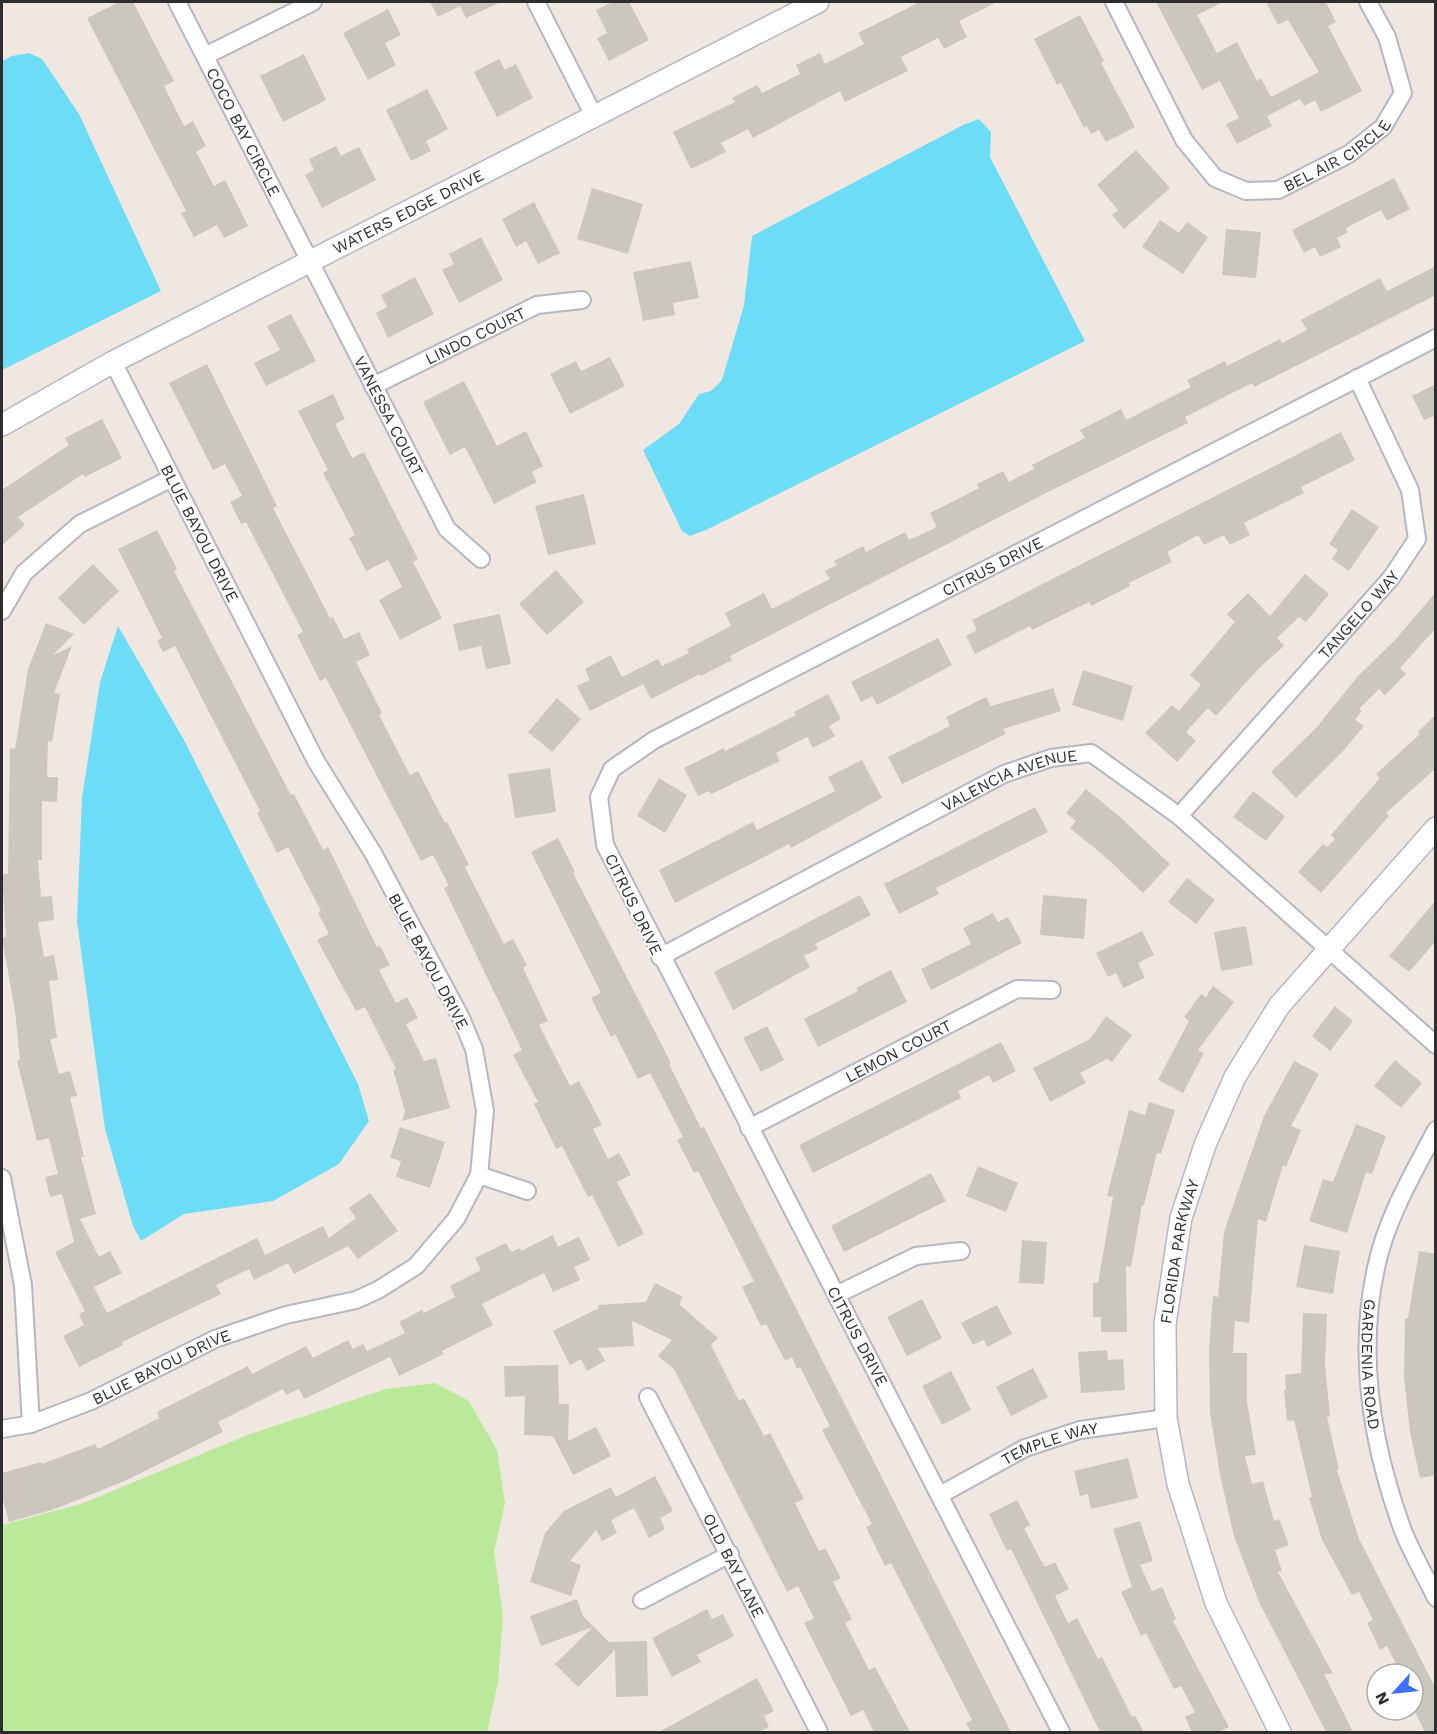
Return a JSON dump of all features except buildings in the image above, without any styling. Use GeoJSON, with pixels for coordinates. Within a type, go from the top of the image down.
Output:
{"type":"FeatureCollection","features":[{"type":"Feature","properties":{"kind":"street","name":"COCO BAY CIRCLE"},"geometry":{"type":"LineString","coordinates":[[177,2],[309,262]]}},
{"type":"Feature","properties":{"kind":"street"},"geometry":{"type":"LineString","coordinates":[[205,56],[313,2]]}},
{"type":"Feature","properties":{"kind":"street"},"geometry":{"type":"LineString","coordinates":[[536,2],[594,116]]}},
{"type":"Feature","properties":{"kind":"street","name":"WATERS EDGE DRIVE"},"geometry":{"type":"LineString","coordinates":[[2,425],[113,362],[818,2]]}},
{"type":"Feature","properties":{"kind":"street","name":"BEL AIR CIRCLE"},"geometry":{"type":"LineString","coordinates":[[1114,2],[1184,140],[1215,178],[1246,191],[1278,190],[1349,154],[1383,127],[1403,93],[1387,37],[1368,2]]}},
{"type":"Feature","properties":{"kind":"street","name":"VANESSA COURT"},"geometry":{"type":"LineString","coordinates":[[309,262],[447,529],[481,559]]}},
{"type":"Feature","properties":{"kind":"street","name":"LINDO COURT"},"geometry":{"type":"LineString","coordinates":[[373,386],[537,305],[582,300]]}},
{"type":"Feature","properties":{"kind":"street","name":"CITRUS DRIVE"},"geometry":{"type":"LineString","coordinates":[[1061,1732],[660,957],[605,844],[599,797],[612,769],[654,740],[1436,338]]}},
{"type":"Feature","properties":{"kind":"street","name":"BLUE BAYOU DRIVE"},"geometry":{"type":"LineString","coordinates":[[2,1429],[32,1424],[91,1401],[215,1339],[286,1315],[356,1300],[378,1290],[416,1266],[456,1219],[479,1175],[485,1111],[474,1048],[461,1018],[373,853],[316,761],[113,362]]}},
{"type":"Feature","properties":{"kind":"street","name":"TANGELO WAY"},"geometry":{"type":"LineString","coordinates":[[1179,816],[1392,578],[1417,539],[1410,490],[1357,378]]}},
{"type":"Feature","properties":{"kind":"street"},"geometry":{"type":"LineString","coordinates":[[2,611],[24,573],[80,524],[172,478]]}},
{"type":"Feature","properties":{"kind":"street","name":"VALENCIA AVENUE"},"geometry":{"type":"LineString","coordinates":[[660,957],[1004,774],[1051,758],[1091,753],[1179,816],[1436,1045]]}},
{"type":"Feature","properties":{"kind":"street","name":"FLORIDA PARKWAY"},"geometry":{"type":"LineString","coordinates":[[1280,1732],[1216,1603],[1178,1484],[1166,1418],[1165,1324],[1181,1218],[1205,1144],[1235,1077],[1279,1006],[1436,828]]}},
{"type":"Feature","properties":{"kind":"street","name":"LEMON COURT"},"geometry":{"type":"LineString","coordinates":[[749,1128],[1017,989],[1052,990]]}},
{"type":"Feature","properties":{"kind":"street","name":"GARDENIA ROAD"},"geometry":{"type":"LineString","coordinates":[[1436,1130],[1394,1210],[1376,1268],[1366,1362],[1374,1429],[1402,1529],[1436,1598]]}},
{"type":"Feature","properties":{"kind":"street"},"geometry":{"type":"LineString","coordinates":[[479,1175],[527,1191]]}},
{"type":"Feature","properties":{"kind":"street"},"geometry":{"type":"LineString","coordinates":[[2,1178],[23,1285],[32,1424]]}},
{"type":"Feature","properties":{"kind":"street"},"geometry":{"type":"LineString","coordinates":[[836,1295],[916,1256],[961,1251]]}},
{"type":"Feature","properties":{"kind":"street","name":"OLD BAY LANE"},"geometry":{"type":"LineString","coordinates":[[648,1397],[819,1732]]}},
{"type":"Feature","properties":{"kind":"street","name":"TEMPLE WAY"},"geometry":{"type":"LineString","coordinates":[[940,1495],[1025,1448],[1080,1430],[1166,1418]]}},
{"type":"Feature","properties":{"kind":"street"},"geometry":{"type":"LineString","coordinates":[[642,1600],[730,1554]]}},
{"type":"Feature","properties":{"kind":"green space"},"geometry":{"type":"Polygon","coordinates":[[[435,1383],[469,1401],[497,1450],[505,1503],[494,1552],[503,1616],[498,1682],[487,1732],[2,1732],[2,1525],[81,1504],[250,1434],[386,1389],[435,1383]]]}},
{"type":"Feature","properties":{"kind":"water"},"geometry":{"type":"Polygon","coordinates":[[[29,53],[42,59],[79,114],[161,291],[2,370],[2,61],[12,56],[29,53]]]}},
{"type":"Feature","properties":{"kind":"water"},"geometry":{"type":"Polygon","coordinates":[[[979,119],[991,132],[990,157],[1085,341],[706,530],[690,536],[682,531],[643,450],[679,424],[699,394],[711,391],[722,380],[744,305],[752,236],[963,125],[979,119]]]}},
{"type":"Feature","properties":{"kind":"water"},"geometry":{"type":"Polygon","coordinates":[[[118,626],[184,740],[358,1084],[369,1121],[339,1164],[273,1201],[184,1214],[141,1241],[133,1226],[105,1129],[77,921],[82,798],[100,682],[118,626]]]}}]}
